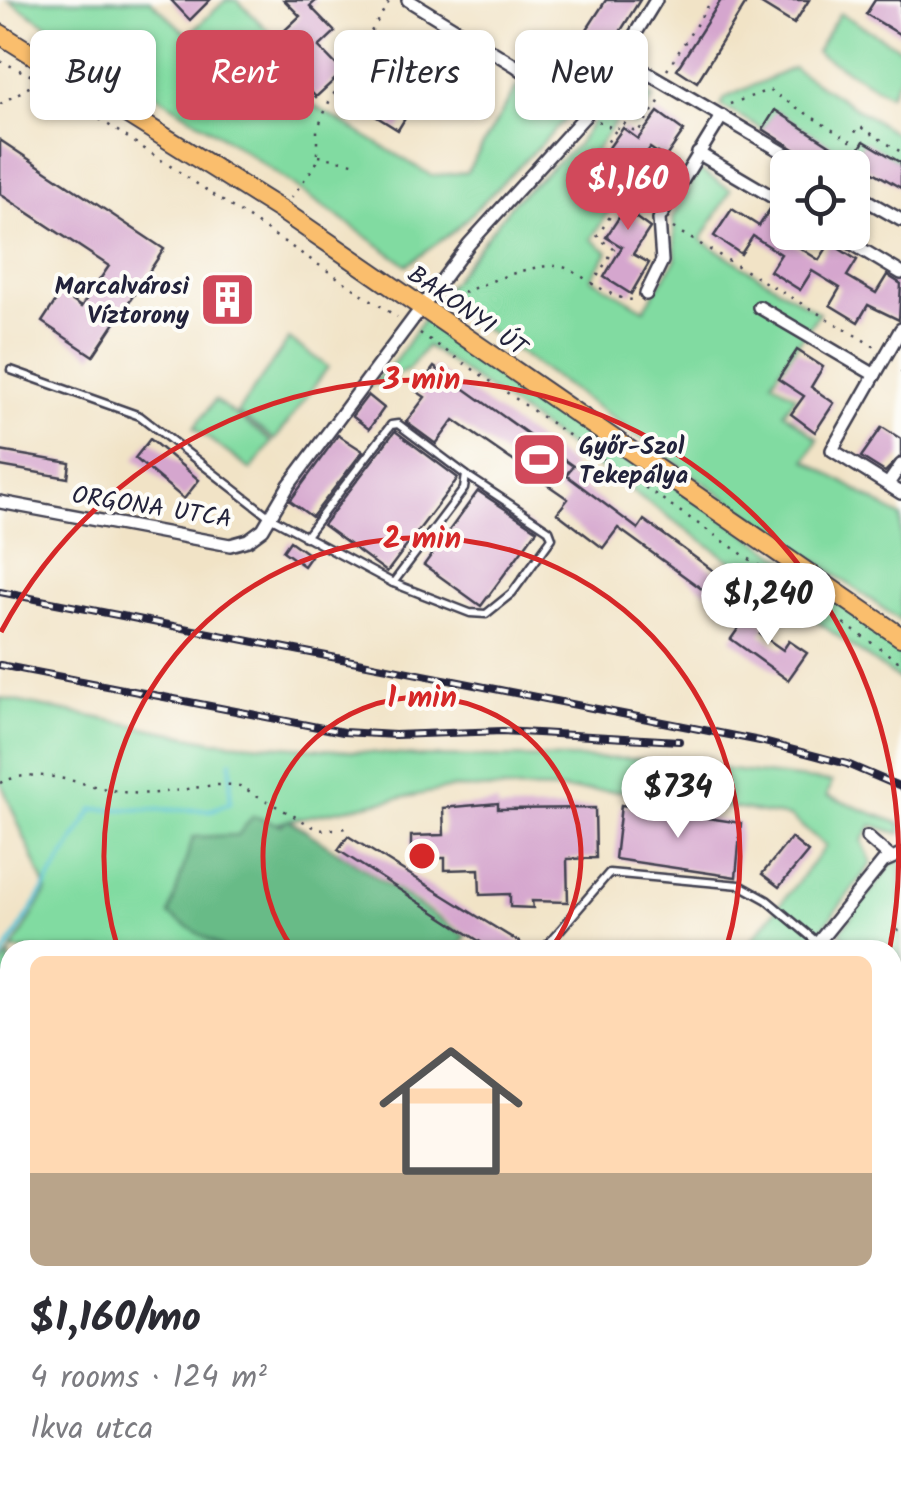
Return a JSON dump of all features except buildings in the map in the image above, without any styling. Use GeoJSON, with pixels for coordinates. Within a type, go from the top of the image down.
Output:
{"type":"FeatureCollection","features":[{"type":"Feature","properties":{"kind":"main road","name":"BAKONYI ÚT"},"geometry":{"type":"LineString","coordinates":[[0,34],[284,212],[901,637]]}},
{"type":"Feature","properties":{"kind":"street"},"geometry":{"type":"LineString","coordinates":[[408,0],[515,65]]}},
{"type":"Feature","properties":{"kind":"street","name":"ORGONA UTCA"},"geometry":{"type":"LineString","coordinates":[[638,30],[656,0]]}},
{"type":"Feature","properties":{"kind":"street"},"geometry":{"type":"LineString","coordinates":[[648,73],[780,150]]}},
{"type":"Feature","properties":{"kind":"street"},"geometry":{"type":"LineString","coordinates":[[646,294],[662,261],[659,219],[722,116]]}},
{"type":"Feature","properties":{"kind":"street","name":"ORGONA UTCA"},"geometry":{"type":"LineString","coordinates":[[0,502],[230,546],[248,540],[270,517],[288,485],[469,244],[582,120]]}},
{"type":"Feature","properties":{"kind":"street"},"geometry":{"type":"LineString","coordinates":[[698,153],[770,195]]}},
{"type":"Feature","properties":{"kind":"street"},"geometry":{"type":"LineString","coordinates":[[870,202],[901,220]]}},
{"type":"Feature","properties":{"kind":"street"},"geometry":{"type":"LineString","coordinates":[[862,250],[901,273]]}},
{"type":"Feature","properties":{"kind":"street"},"geometry":{"type":"LineString","coordinates":[[758,306],[875,375]]}},
{"type":"Feature","properties":{"kind":"street"},"geometry":{"type":"LineString","coordinates":[[901,329],[832,450],[901,493]]}},
{"type":"Feature","properties":{"kind":"street"},"geometry":{"type":"LineString","coordinates":[[888,484],[901,464]]}},
{"type":"Feature","properties":{"kind":"street"},"geometry":{"type":"LineString","coordinates":[[821,940],[896,855],[867,837]]}},
{"type":"Feature","properties":{"kind":"lane"},"geometry":{"type":"LineString","coordinates":[[11,370],[140,416],[270,517],[305,538],[393,583],[470,613],[486,614],[512,592],[552,538],[549,530],[398,424],[391,424],[305,538]]}},
{"type":"Feature","properties":{"kind":"lane"},"geometry":{"type":"LineString","coordinates":[[393,583],[464,489],[466,475]]}},
{"type":"Feature","properties":{"kind":"lane"},"geometry":{"type":"LineString","coordinates":[[552,940],[609,873],[740,885],[767,900],[808,940]]}},
{"type":"Feature","properties":{"kind":"path"},"geometry":{"type":"LineString","coordinates":[[284,212],[293,193],[309,178],[317,156],[317,130],[329,102],[390,0]]}},
{"type":"Feature","properties":{"kind":"path"},"geometry":{"type":"LineString","coordinates":[[592,285],[614,249],[597,237],[614,210],[600,200],[617,172],[598,157],[622,122],[637,133],[712,0]]}},
{"type":"Feature","properties":{"kind":"path"},"geometry":{"type":"LineString","coordinates":[[0,61],[30,75]]}},
{"type":"Feature","properties":{"kind":"path"},"geometry":{"type":"LineString","coordinates":[[0,104],[30,86]]}},
{"type":"Feature","properties":{"kind":"path"},"geometry":{"type":"LineString","coordinates":[[722,116],[729,105],[769,90],[850,141],[859,126],[901,152]]}},
{"type":"Feature","properties":{"kind":"path"},"geometry":{"type":"LineString","coordinates":[[101,120],[411,326],[901,663]]}},
{"type":"Feature","properties":{"kind":"path"},"geometry":{"type":"LineString","coordinates":[[595,120],[616,130]]}},
{"type":"Feature","properties":{"kind":"path"},"geometry":{"type":"LineString","coordinates":[[317,156],[353,163]]}},
{"type":"Feature","properties":{"kind":"path"},"geometry":{"type":"LineString","coordinates":[[659,219],[887,354]]}},
{"type":"Feature","properties":{"kind":"path"},"geometry":{"type":"LineString","coordinates":[[422,310],[492,281],[550,267],[564,268],[629,300],[640,300],[646,294]]}},
{"type":"Feature","properties":{"kind":"path"},"geometry":{"type":"LineString","coordinates":[[0,783],[31,772],[93,790],[137,794],[172,794],[233,784],[319,830],[350,828]]}},
{"type":"Feature","properties":{"kind":"green space"},"geometry":{"type":"Polygon","coordinates":[[[8,0],[150,0],[183,30],[176,30],[176,107],[156,95],[156,30],[55,30],[8,0]]]}},
{"type":"Feature","properties":{"kind":"green space"},"geometry":{"type":"Polygon","coordinates":[[[226,0],[237,0],[268,30],[193,30],[226,0]]]}},
{"type":"Feature","properties":{"kind":"green space"},"geometry":{"type":"Polygon","coordinates":[[[840,13],[901,49],[901,75],[889,95],[816,52],[840,13]]]}},
{"type":"Feature","properties":{"kind":"green space"},"geometry":{"type":"Polygon","coordinates":[[[793,68],[901,137],[901,163],[864,142],[859,150],[837,150],[776,111],[763,129],[721,106],[725,98],[793,68]]]}},
{"type":"Feature","properties":{"kind":"green space"},"geometry":{"type":"Polygon","coordinates":[[[515,90],[515,120],[565,120],[454,231],[407,265],[196,120],[314,120],[314,106],[432,176],[467,172],[515,90]]]}},
{"type":"Feature","properties":{"kind":"green space"},"geometry":{"type":"Polygon","coordinates":[[[594,120],[617,120],[591,157],[610,171],[593,200],[609,211],[591,239],[608,252],[591,278],[644,309],[676,259],[673,218],[699,170],[731,190],[701,240],[819,313],[772,381],[796,396],[784,412],[818,439],[806,460],[901,517],[901,621],[440,297],[515,200],[577,145],[594,120]]]}},
{"type":"Feature","properties":{"kind":"green space"},"geometry":{"type":"Polygon","coordinates":[[[425,317],[901,638],[901,681],[427,346],[408,370],[368,387],[396,360],[425,317]]]}},
{"type":"Feature","properties":{"kind":"green space"},"geometry":{"type":"Polygon","coordinates":[[[289,339],[328,367],[275,440],[237,413],[289,339]]]}},
{"type":"Feature","properties":{"kind":"green space"},"geometry":{"type":"Polygon","coordinates":[[[215,400],[272,442],[251,470],[194,428],[215,400]]]}},
{"type":"Feature","properties":{"kind":"green space"},"geometry":{"type":"Polygon","coordinates":[[[0,698],[212,741],[417,756],[637,759],[832,782],[827,796],[901,824],[901,834],[872,825],[862,841],[872,863],[814,940],[752,940],[826,846],[790,817],[623,791],[452,788],[289,820],[238,835],[170,915],[209,940],[18,940],[47,891],[0,780],[0,698]]]}},
{"type":"Feature","properties":{"kind":"green space"},"geometry":{"type":"Polygon","coordinates":[[[253,816],[281,825],[289,820],[466,936],[463,940],[209,940],[169,915],[193,837],[238,835],[253,816]]]}},
{"type":"Feature","properties":{"kind":"green space"},"geometry":{"type":"Polygon","coordinates":[[[895,860],[901,860],[901,940],[849,940],[839,933],[895,860]]]}},
{"type":"Feature","properties":{"kind":"waterway"},"geometry":{"type":"LineString","coordinates":[[13,940],[93,809],[211,810],[230,803],[231,761]]}},
{"type":"Feature","properties":{"kind":"railway"},"geometry":{"type":"LineString","coordinates":[[0,592],[760,741],[847,764],[901,787]]}},
{"type":"Feature","properties":{"kind":"railway"},"geometry":{"type":"LineString","coordinates":[[0,665],[343,732],[395,735],[502,731],[679,741]]}},
{"type":"Feature","properties":{"kind":"place","name":"Marcalvárosi Víztorony"},"geometry":{"type":"Point","coordinates":[228,299]}},
{"type":"Feature","properties":{"kind":"place","name":"Győr-Szol Tekepálya"},"geometry":{"type":"Point","coordinates":[540,459]}}]}
